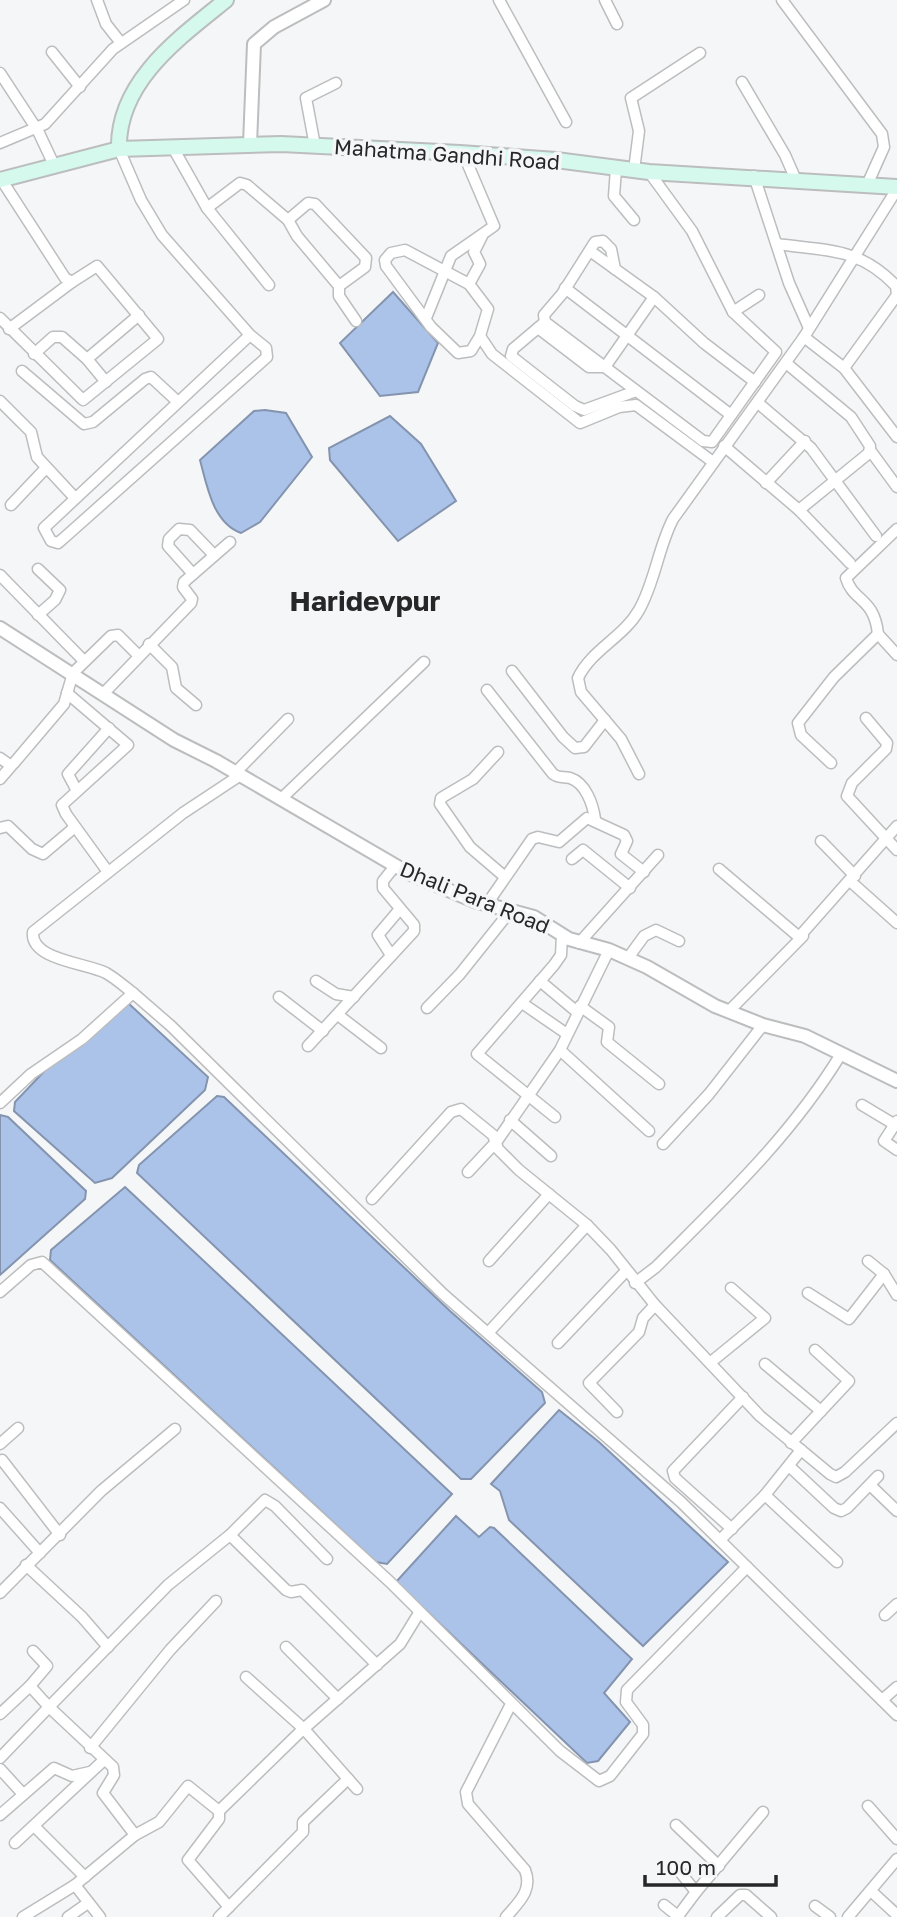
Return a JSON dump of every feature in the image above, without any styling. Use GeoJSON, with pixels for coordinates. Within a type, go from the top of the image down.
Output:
{"type":"FeatureCollection","features":[{"type":"Feature","properties":{"kind":"main road"},"geometry":{"type":"LineString","coordinates":[[119,149],[121,120],[144,75],[185,34],[226,0]]}},
{"type":"Feature","properties":{"kind":"main road","name":"Mahatma Gandhi Road"},"geometry":{"type":"LineString","coordinates":[[0,179],[119,149],[250,144],[463,153],[556,160],[616,169],[754,176],[897,188]]}},
{"type":"Feature","properties":{"kind":"street"},"geometry":{"type":"LineString","coordinates":[[97,0],[106,24],[121,43]]}},
{"type":"Feature","properties":{"kind":"street"},"geometry":{"type":"LineString","coordinates":[[0,142],[37,130],[51,119],[121,43],[184,0]]}},
{"type":"Feature","properties":{"kind":"street"},"geometry":{"type":"LineString","coordinates":[[250,144],[254,44],[274,27],[324,0]]}},
{"type":"Feature","properties":{"kind":"street"},"geometry":{"type":"LineString","coordinates":[[499,0],[566,122]]}},
{"type":"Feature","properties":{"kind":"street"},"geometry":{"type":"LineString","coordinates":[[605,0],[617,24]]}},
{"type":"Feature","properties":{"kind":"street"},"geometry":{"type":"LineString","coordinates":[[783,0],[882,134],[884,147],[867,185]]}},
{"type":"Feature","properties":{"kind":"street"},"geometry":{"type":"LineString","coordinates":[[52,52],[80,88]]}},
{"type":"Feature","properties":{"kind":"street"},"geometry":{"type":"LineString","coordinates":[[541,325],[606,367],[705,443],[715,439],[776,352],[733,312],[692,231],[641,171],[639,131],[631,98],[700,54]]}},
{"type":"Feature","properties":{"kind":"street"},"geometry":{"type":"LineString","coordinates":[[0,73],[45,143],[54,165]]}},
{"type":"Feature","properties":{"kind":"street"},"geometry":{"type":"LineString","coordinates":[[742,82],[785,155],[796,180]]}},
{"type":"Feature","properties":{"kind":"street"},"geometry":{"type":"LineString","coordinates":[[316,146],[306,98],[336,83]]}},
{"type":"Feature","properties":{"kind":"street"},"geometry":{"type":"LineString","coordinates":[[172,146],[208,208],[269,285]]}},
{"type":"Feature","properties":{"kind":"street"},"geometry":{"type":"LineString","coordinates":[[119,149],[141,200],[163,235],[250,335],[266,348],[267,357],[58,543],[51,541],[44,528],[250,335]]}},
{"type":"Feature","properties":{"kind":"street"},"geometry":{"type":"LineString","coordinates":[[426,318],[451,256],[482,235],[494,223],[480,198],[463,153]]}},
{"type":"Feature","properties":{"kind":"street"},"geometry":{"type":"LineString","coordinates":[[616,169],[614,196],[634,220]]}},
{"type":"Feature","properties":{"kind":"street"},"geometry":{"type":"LineString","coordinates":[[754,176],[807,333],[844,368],[896,435]]}},
{"type":"Feature","properties":{"kind":"street"},"geometry":{"type":"LineString","coordinates":[[0,179],[44,248],[65,278],[72,282]]}},
{"type":"Feature","properties":{"kind":"street"},"geometry":{"type":"LineString","coordinates":[[208,208],[233,187],[243,183],[288,220],[297,236],[339,286],[339,296],[356,321]]}},
{"type":"Feature","properties":{"kind":"street"},"geometry":{"type":"LineString","coordinates":[[639,774],[628,748],[581,692],[578,678],[586,662],[638,612],[662,539],[673,519],[807,333],[897,188]]}},
{"type":"Feature","properties":{"kind":"street"},"geometry":{"type":"LineString","coordinates":[[288,220],[309,203],[316,204],[366,258],[368,261],[365,267],[339,286]]}},
{"type":"Feature","properties":{"kind":"street"},"geometry":{"type":"LineString","coordinates":[[469,285],[480,264],[474,252],[482,235]]}},
{"type":"Feature","properties":{"kind":"street"},"geometry":{"type":"LineString","coordinates":[[615,269],[614,256],[603,241],[595,242],[544,315],[541,325],[513,349],[511,356],[575,406],[584,410],[636,391]]}},
{"type":"Feature","properties":{"kind":"street"},"geometry":{"type":"LineString","coordinates":[[776,244],[857,255],[884,273],[897,286],[897,295],[844,368]]}},
{"type":"Feature","properties":{"kind":"street"},"geometry":{"type":"LineString","coordinates":[[400,248],[469,285],[488,309],[480,336],[471,351],[458,353],[448,345],[394,278],[385,260],[400,248]]}},
{"type":"Feature","properties":{"kind":"street"},"geometry":{"type":"LineString","coordinates":[[590,251],[654,297],[704,343],[755,383]]}},
{"type":"Feature","properties":{"kind":"street"},"geometry":{"type":"LineString","coordinates":[[97,266],[158,339],[83,400],[4,326],[72,282],[97,266]]}},
{"type":"Feature","properties":{"kind":"street"},"geometry":{"type":"LineString","coordinates":[[565,288],[731,415]]}},
{"type":"Feature","properties":{"kind":"street"},"geometry":{"type":"LineString","coordinates":[[733,312],[759,295]]}},
{"type":"Feature","properties":{"kind":"street"},"geometry":{"type":"LineString","coordinates":[[606,367],[654,297]]}},
{"type":"Feature","properties":{"kind":"street"},"geometry":{"type":"LineString","coordinates":[[87,359],[139,315]]}},
{"type":"Feature","properties":{"kind":"street"},"geometry":{"type":"LineString","coordinates":[[34,354],[57,336],[66,340],[87,359],[106,382]]}},
{"type":"Feature","properties":{"kind":"street"},"geometry":{"type":"LineString","coordinates":[[480,336],[492,354],[580,423],[619,407],[636,405],[713,462]]}},
{"type":"Feature","properties":{"kind":"street"},"geometry":{"type":"LineString","coordinates":[[786,363],[851,417],[870,450],[897,487]]}},
{"type":"Feature","properties":{"kind":"street"},"geometry":{"type":"LineString","coordinates":[[22,371],[84,424],[93,422],[151,377],[178,402]]}},
{"type":"Feature","properties":{"kind":"street"},"geometry":{"type":"LineString","coordinates":[[0,401],[31,432],[34,453],[75,498]]}},
{"type":"Feature","properties":{"kind":"street"},"geometry":{"type":"LineString","coordinates":[[758,402],[804,442],[835,479],[876,536]]}},
{"type":"Feature","properties":{"kind":"street"},"geometry":{"type":"LineString","coordinates":[[766,483],[804,442]]}},
{"type":"Feature","properties":{"kind":"street"},"geometry":{"type":"LineString","coordinates":[[724,446],[799,510],[850,563]]}},
{"type":"Feature","properties":{"kind":"street"},"geometry":{"type":"LineString","coordinates":[[799,510],[870,450]]}},
{"type":"Feature","properties":{"kind":"street"},"geometry":{"type":"LineString","coordinates":[[11,505],[46,468]]}},
{"type":"Feature","properties":{"kind":"street"},"geometry":{"type":"LineString","coordinates":[[193,574],[168,546],[169,539],[179,529],[190,530],[214,555]]}},
{"type":"Feature","properties":{"kind":"street"},"geometry":{"type":"LineString","coordinates":[[897,529],[846,578],[848,584],[873,610],[878,620],[878,634],[897,655]]}},
{"type":"Feature","properties":{"kind":"street"},"geometry":{"type":"LineString","coordinates":[[103,693],[191,603],[192,599],[183,585],[230,541]]}},
{"type":"Feature","properties":{"kind":"street"},"geometry":{"type":"LineString","coordinates":[[38,569],[60,590],[38,615]]}},
{"type":"Feature","properties":{"kind":"street"},"geometry":{"type":"LineString","coordinates":[[0,575],[84,661]]}},
{"type":"Feature","properties":{"kind":"street","name":"Dhali Para Road"},"geometry":{"type":"LineString","coordinates":[[0,628],[74,673],[174,740],[395,866],[434,885],[534,917],[562,935],[628,958],[729,1011],[763,1025],[805,1036],[897,1081]]}},
{"type":"Feature","properties":{"kind":"street"},"geometry":{"type":"LineString","coordinates":[[0,779],[64,704],[74,673],[84,661],[115,634],[138,655]]}},
{"type":"Feature","properties":{"kind":"street"},"geometry":{"type":"LineString","coordinates":[[831,763],[801,735],[798,723],[834,677],[878,634]]}},
{"type":"Feature","properties":{"kind":"street"},"geometry":{"type":"LineString","coordinates":[[149,644],[172,667],[176,688],[196,705]]}},
{"type":"Feature","properties":{"kind":"street"},"geometry":{"type":"LineString","coordinates":[[281,799],[424,662]]}},
{"type":"Feature","properties":{"kind":"street"},"geometry":{"type":"LineString","coordinates":[[512,671],[563,737],[575,748],[584,747],[605,720]]}},
{"type":"Feature","properties":{"kind":"street"},"geometry":{"type":"LineString","coordinates":[[487,690],[553,774],[572,779],[582,788],[592,802],[595,819]]}},
{"type":"Feature","properties":{"kind":"street"},"geometry":{"type":"LineString","coordinates":[[67,693],[128,745],[62,805],[108,872]]}},
{"type":"Feature","properties":{"kind":"street"},"geometry":{"type":"LineString","coordinates":[[866,718],[886,739],[886,749],[852,783],[848,796],[885,840],[897,850]]}},
{"type":"Feature","properties":{"kind":"street"},"geometry":{"type":"LineString","coordinates":[[288,719],[237,774],[183,813],[33,932],[33,939],[39,949],[105,972],[171,1026],[443,1294],[568,1401],[720,1540],[897,1715]]}},
{"type":"Feature","properties":{"kind":"street"},"geometry":{"type":"LineString","coordinates":[[77,791],[68,774],[109,728]]}},
{"type":"Feature","properties":{"kind":"street"},"geometry":{"type":"LineString","coordinates":[[498,752],[473,779],[441,798],[439,804],[470,847],[505,877]]}},
{"type":"Feature","properties":{"kind":"street"},"geometry":{"type":"LineString","coordinates":[[0,758],[12,765]]}},
{"type":"Feature","properties":{"kind":"street"},"geometry":{"type":"LineString","coordinates":[[487,904],[535,836],[556,842],[583,820],[595,819],[624,835],[627,841],[621,854],[644,872]]}},
{"type":"Feature","properties":{"kind":"street"},"geometry":{"type":"LineString","coordinates":[[0,828],[8,826],[32,849],[43,854],[75,827]]}},
{"type":"Feature","properties":{"kind":"street"},"geometry":{"type":"LineString","coordinates":[[729,1011],[803,936],[897,826]]}},
{"type":"Feature","properties":{"kind":"street"},"geometry":{"type":"LineString","coordinates":[[821,841],[852,879],[897,923]]}},
{"type":"Feature","properties":{"kind":"street"},"geometry":{"type":"LineString","coordinates":[[572,859],[581,850],[586,851],[630,888]]}},
{"type":"Feature","properties":{"kind":"street"},"geometry":{"type":"LineString","coordinates":[[579,943],[658,855]]}},
{"type":"Feature","properties":{"kind":"street"},"geometry":{"type":"LineString","coordinates":[[308,1046],[415,928],[382,885],[395,866]]}},
{"type":"Feature","properties":{"kind":"street"},"geometry":{"type":"LineString","coordinates":[[719,869],[795,936],[803,936]]}},
{"type":"Feature","properties":{"kind":"street"},"geometry":{"type":"LineString","coordinates":[[391,955],[378,935],[400,909]]}},
{"type":"Feature","properties":{"kind":"street"},"geometry":{"type":"LineString","coordinates":[[427,1008],[460,974],[511,911]]}},
{"type":"Feature","properties":{"kind":"street"},"geometry":{"type":"LineString","coordinates":[[628,958],[645,936],[656,930],[679,941]]}},
{"type":"Feature","properties":{"kind":"street"},"geometry":{"type":"LineString","coordinates":[[555,1117],[477,1054],[561,955],[562,935]]}},
{"type":"Feature","properties":{"kind":"street"},"geometry":{"type":"LineString","coordinates":[[468,1172],[497,1141],[560,1050],[609,950]]}},
{"type":"Feature","properties":{"kind":"street"},"geometry":{"type":"LineString","coordinates":[[316,981],[336,994],[354,997]]}},
{"type":"Feature","properties":{"kind":"street"},"geometry":{"type":"LineString","coordinates":[[540,981],[578,1009],[609,1027],[607,1042],[659,1084]]}},
{"type":"Feature","properties":{"kind":"street"},"geometry":{"type":"LineString","coordinates":[[0,1103],[32,1074],[82,1039],[133,993]]}},
{"type":"Feature","properties":{"kind":"street"},"geometry":{"type":"LineString","coordinates":[[279,998],[323,1031]]}},
{"type":"Feature","properties":{"kind":"street"},"geometry":{"type":"LineString","coordinates":[[522,1003],[567,1034]]}},
{"type":"Feature","properties":{"kind":"street"},"geometry":{"type":"LineString","coordinates":[[338,1015],[381,1048]]}},
{"type":"Feature","properties":{"kind":"street"},"geometry":{"type":"LineString","coordinates":[[663,1144],[709,1094],[763,1025]]}},
{"type":"Feature","properties":{"kind":"street"},"geometry":{"type":"LineString","coordinates":[[560,1050],[649,1131]]}},
{"type":"Feature","properties":{"kind":"street"},"geometry":{"type":"LineString","coordinates":[[635,1283],[656,1267],[775,1146],[807,1106],[841,1054]]}},
{"type":"Feature","properties":{"kind":"street"},"geometry":{"type":"LineString","coordinates":[[862,1105],[896,1124],[884,1141],[897,1150]]}},
{"type":"Feature","properties":{"kind":"street"},"geometry":{"type":"LineString","coordinates":[[372,1199],[456,1109],[465,1111],[497,1141],[502,1154],[587,1225],[635,1283],[743,1398],[791,1443],[830,1474],[841,1476],[897,1423]]}},
{"type":"Feature","properties":{"kind":"street"},"geometry":{"type":"LineString","coordinates":[[510,1120],[551,1156]]}},
{"type":"Feature","properties":{"kind":"street"},"geometry":{"type":"LineString","coordinates":[[489,1261],[549,1194]]}},
{"type":"Feature","properties":{"kind":"street"},"geometry":{"type":"LineString","coordinates":[[488,1333],[587,1225]]}},
{"type":"Feature","properties":{"kind":"street"},"geometry":{"type":"LineString","coordinates":[[868,1261],[884,1274],[897,1296]]}},
{"type":"Feature","properties":{"kind":"street"},"geometry":{"type":"LineString","coordinates":[[0,1292],[31,1265],[42,1262],[266,1466],[589,1776],[605,1780],[643,1734],[643,1725],[626,1702],[627,1690],[747,1567]]}},
{"type":"Feature","properties":{"kind":"street"},"geometry":{"type":"LineString","coordinates":[[558,1343],[626,1270]]}},
{"type":"Feature","properties":{"kind":"street"},"geometry":{"type":"LineString","coordinates":[[808,1293],[849,1319],[884,1274]]}},
{"type":"Feature","properties":{"kind":"street"},"geometry":{"type":"LineString","coordinates":[[711,1362],[765,1318],[730,1289]]}},
{"type":"Feature","properties":{"kind":"street"},"geometry":{"type":"LineString","coordinates":[[617,1412],[589,1383],[639,1332],[643,1318],[655,1305]]}},
{"type":"Feature","properties":{"kind":"street"},"geometry":{"type":"LineString","coordinates":[[791,1443],[849,1381],[815,1350]]}},
{"type":"Feature","properties":{"kind":"street"},"geometry":{"type":"LineString","coordinates":[[765,1364],[821,1411]]}},
{"type":"Feature","properties":{"kind":"street"},"geometry":{"type":"LineString","coordinates":[[732,1529],[675,1478],[673,1471],[743,1398]]}},
{"type":"Feature","properties":{"kind":"street"},"geometry":{"type":"LineString","coordinates":[[0,1444],[18,1428]]}},
{"type":"Feature","properties":{"kind":"street"},"geometry":{"type":"LineString","coordinates":[[0,1593],[101,1492],[175,1429]]}},
{"type":"Feature","properties":{"kind":"street"},"geometry":{"type":"LineString","coordinates":[[720,1540],[765,1495],[801,1450]]}},
{"type":"Feature","properties":{"kind":"street"},"geometry":{"type":"LineString","coordinates":[[2,1460],[60,1535]]}},
{"type":"Feature","properties":{"kind":"street"},"geometry":{"type":"LineString","coordinates":[[789,1466],[834,1508],[841,1511],[878,1476]]}},
{"type":"Feature","properties":{"kind":"street"},"geometry":{"type":"LineString","coordinates":[[870,1485],[897,1511]]}},
{"type":"Feature","properties":{"kind":"street"},"geometry":{"type":"LineString","coordinates":[[765,1495],[837,1562]]}},
{"type":"Feature","properties":{"kind":"street"},"geometry":{"type":"LineString","coordinates":[[0,1758],[168,1585],[230,1535],[267,1500],[327,1559]]}},
{"type":"Feature","properties":{"kind":"street"},"geometry":{"type":"LineString","coordinates":[[0,1508],[40,1553]]}},
{"type":"Feature","properties":{"kind":"street"},"geometry":{"type":"LineString","coordinates":[[230,1535],[286,1590],[302,1590],[377,1665]]}},
{"type":"Feature","properties":{"kind":"street"},"geometry":{"type":"LineString","coordinates":[[26,1565],[82,1617],[108,1647]]}},
{"type":"Feature","properties":{"kind":"street"},"geometry":{"type":"LineString","coordinates":[[90,1748],[170,1650],[216,1601]]}},
{"type":"Feature","properties":{"kind":"street"},"geometry":{"type":"LineString","coordinates":[[885,1615],[897,1604]]}},
{"type":"Feature","properties":{"kind":"street"},"geometry":{"type":"LineString","coordinates":[[229,1907],[188,1860],[218,1824],[219,1811],[304,1729],[400,1644],[419,1613]]}},
{"type":"Feature","properties":{"kind":"street"},"geometry":{"type":"LineString","coordinates":[[286,1647],[338,1699]]}},
{"type":"Feature","properties":{"kind":"street"},"geometry":{"type":"LineString","coordinates":[[0,1714],[30,1686],[47,1665],[33,1651]]}},
{"type":"Feature","properties":{"kind":"street"},"geometry":{"type":"LineString","coordinates":[[246,1677],[304,1729],[357,1789]]}},
{"type":"Feature","properties":{"kind":"street"},"geometry":{"type":"LineString","coordinates":[[30,1686],[116,1771],[104,1790],[105,1798],[135,1835]]}},
{"type":"Feature","properties":{"kind":"street"},"geometry":{"type":"LineString","coordinates":[[883,1700],[897,1687]]}},
{"type":"Feature","properties":{"kind":"street"},"geometry":{"type":"LineString","coordinates":[[506,1917],[527,1890],[529,1879],[525,1870],[468,1804],[466,1792],[511,1704]]}},
{"type":"Feature","properties":{"kind":"street"},"geometry":{"type":"LineString","coordinates":[[15,1843],[104,1760]]}},
{"type":"Feature","properties":{"kind":"street"},"geometry":{"type":"LineString","coordinates":[[0,1815],[54,1768],[72,1776],[90,1772]]}},
{"type":"Feature","properties":{"kind":"street"},"geometry":{"type":"LineString","coordinates":[[0,1769],[23,1794]]}},
{"type":"Feature","properties":{"kind":"street"},"geometry":{"type":"LineString","coordinates":[[219,1917],[303,1832],[303,1822],[348,1779]]}},
{"type":"Feature","properties":{"kind":"street"},"geometry":{"type":"LineString","coordinates":[[23,1917],[75,1885],[135,1835],[159,1822],[188,1786],[219,1811]]}},
{"type":"Feature","properties":{"kind":"street"},"geometry":{"type":"LineString","coordinates":[[868,1806],[897,1839]]}},
{"type":"Feature","properties":{"kind":"street"},"geometry":{"type":"LineString","coordinates":[[664,1905],[678,1917],[763,1812]]}},
{"type":"Feature","properties":{"kind":"street"},"geometry":{"type":"LineString","coordinates":[[676,1825],[719,1866]]}},
{"type":"Feature","properties":{"kind":"street"},"geometry":{"type":"LineString","coordinates":[[34,1826],[85,1877]]}},
{"type":"Feature","properties":{"kind":"street"},"geometry":{"type":"LineString","coordinates":[[848,1917],[895,1865]]}},
{"type":"Feature","properties":{"kind":"street"},"geometry":{"type":"LineString","coordinates":[[676,1867],[696,1892]]}},
{"type":"Feature","properties":{"kind":"street"},"geometry":{"type":"LineString","coordinates":[[75,1885],[100,1917]]}},
{"type":"Feature","properties":{"kind":"street"},"geometry":{"type":"LineString","coordinates":[[870,1891],[896,1914]]}},
{"type":"Feature","properties":{"kind":"street"},"geometry":{"type":"LineString","coordinates":[[717,1917],[740,1895],[746,1895],[771,1917]]}},
{"type":"Feature","properties":{"kind":"street"},"geometry":{"type":"LineString","coordinates":[[68,1917],[88,1903]]}},
{"type":"Feature","properties":{"kind":"street"},"geometry":{"type":"LineString","coordinates":[[815,1906],[830,1917]]}},
{"type":"Feature","properties":{"kind":"water"},"geometry":{"type":"Polygon","coordinates":[[[393,292],[438,343],[418,392],[380,396],[340,343],[393,292]]]}},
{"type":"Feature","properties":{"kind":"water"},"geometry":{"type":"Polygon","coordinates":[[[254,411],[286,413],[312,457],[260,522],[241,533],[231,528],[218,512],[200,460],[254,411]]]}},
{"type":"Feature","properties":{"kind":"water"},"geometry":{"type":"Polygon","coordinates":[[[390,416],[421,444],[456,501],[398,541],[330,460],[329,448],[390,416]]]}},
{"type":"Feature","properties":{"kind":"water"},"geometry":{"type":"Polygon","coordinates":[[[127,1002],[208,1077],[205,1090],[112,1178],[95,1183],[14,1111],[15,1102],[55,1060],[127,1002]]]}},
{"type":"Feature","properties":{"kind":"water"},"geometry":{"type":"Polygon","coordinates":[[[217,1096],[224,1097],[450,1311],[542,1392],[545,1403],[471,1479],[461,1479],[137,1173],[139,1165],[217,1096]]]}},
{"type":"Feature","properties":{"kind":"water"},"geometry":{"type":"Polygon","coordinates":[[[0,1115],[8,1117],[86,1191],[85,1199],[0,1275],[0,1115]]]}},
{"type":"Feature","properties":{"kind":"water"},"geometry":{"type":"Polygon","coordinates":[[[125,1187],[452,1494],[387,1564],[376,1562],[50,1260],[51,1250],[125,1187]]]}},
{"type":"Feature","properties":{"kind":"water"},"geometry":{"type":"Polygon","coordinates":[[[559,1410],[599,1442],[728,1562],[643,1646],[509,1520],[500,1491],[491,1484],[559,1410]]]}},
{"type":"Feature","properties":{"kind":"water"},"geometry":{"type":"Polygon","coordinates":[[[456,1516],[479,1537],[490,1527],[494,1528],[632,1659],[604,1693],[630,1722],[598,1761],[587,1763],[396,1582],[456,1516]]]}},
{"type":"Feature","properties":{"kind":"district","name":"Haridevpur"},"geometry":{"type":"Point","coordinates":[365,600]}}]}
